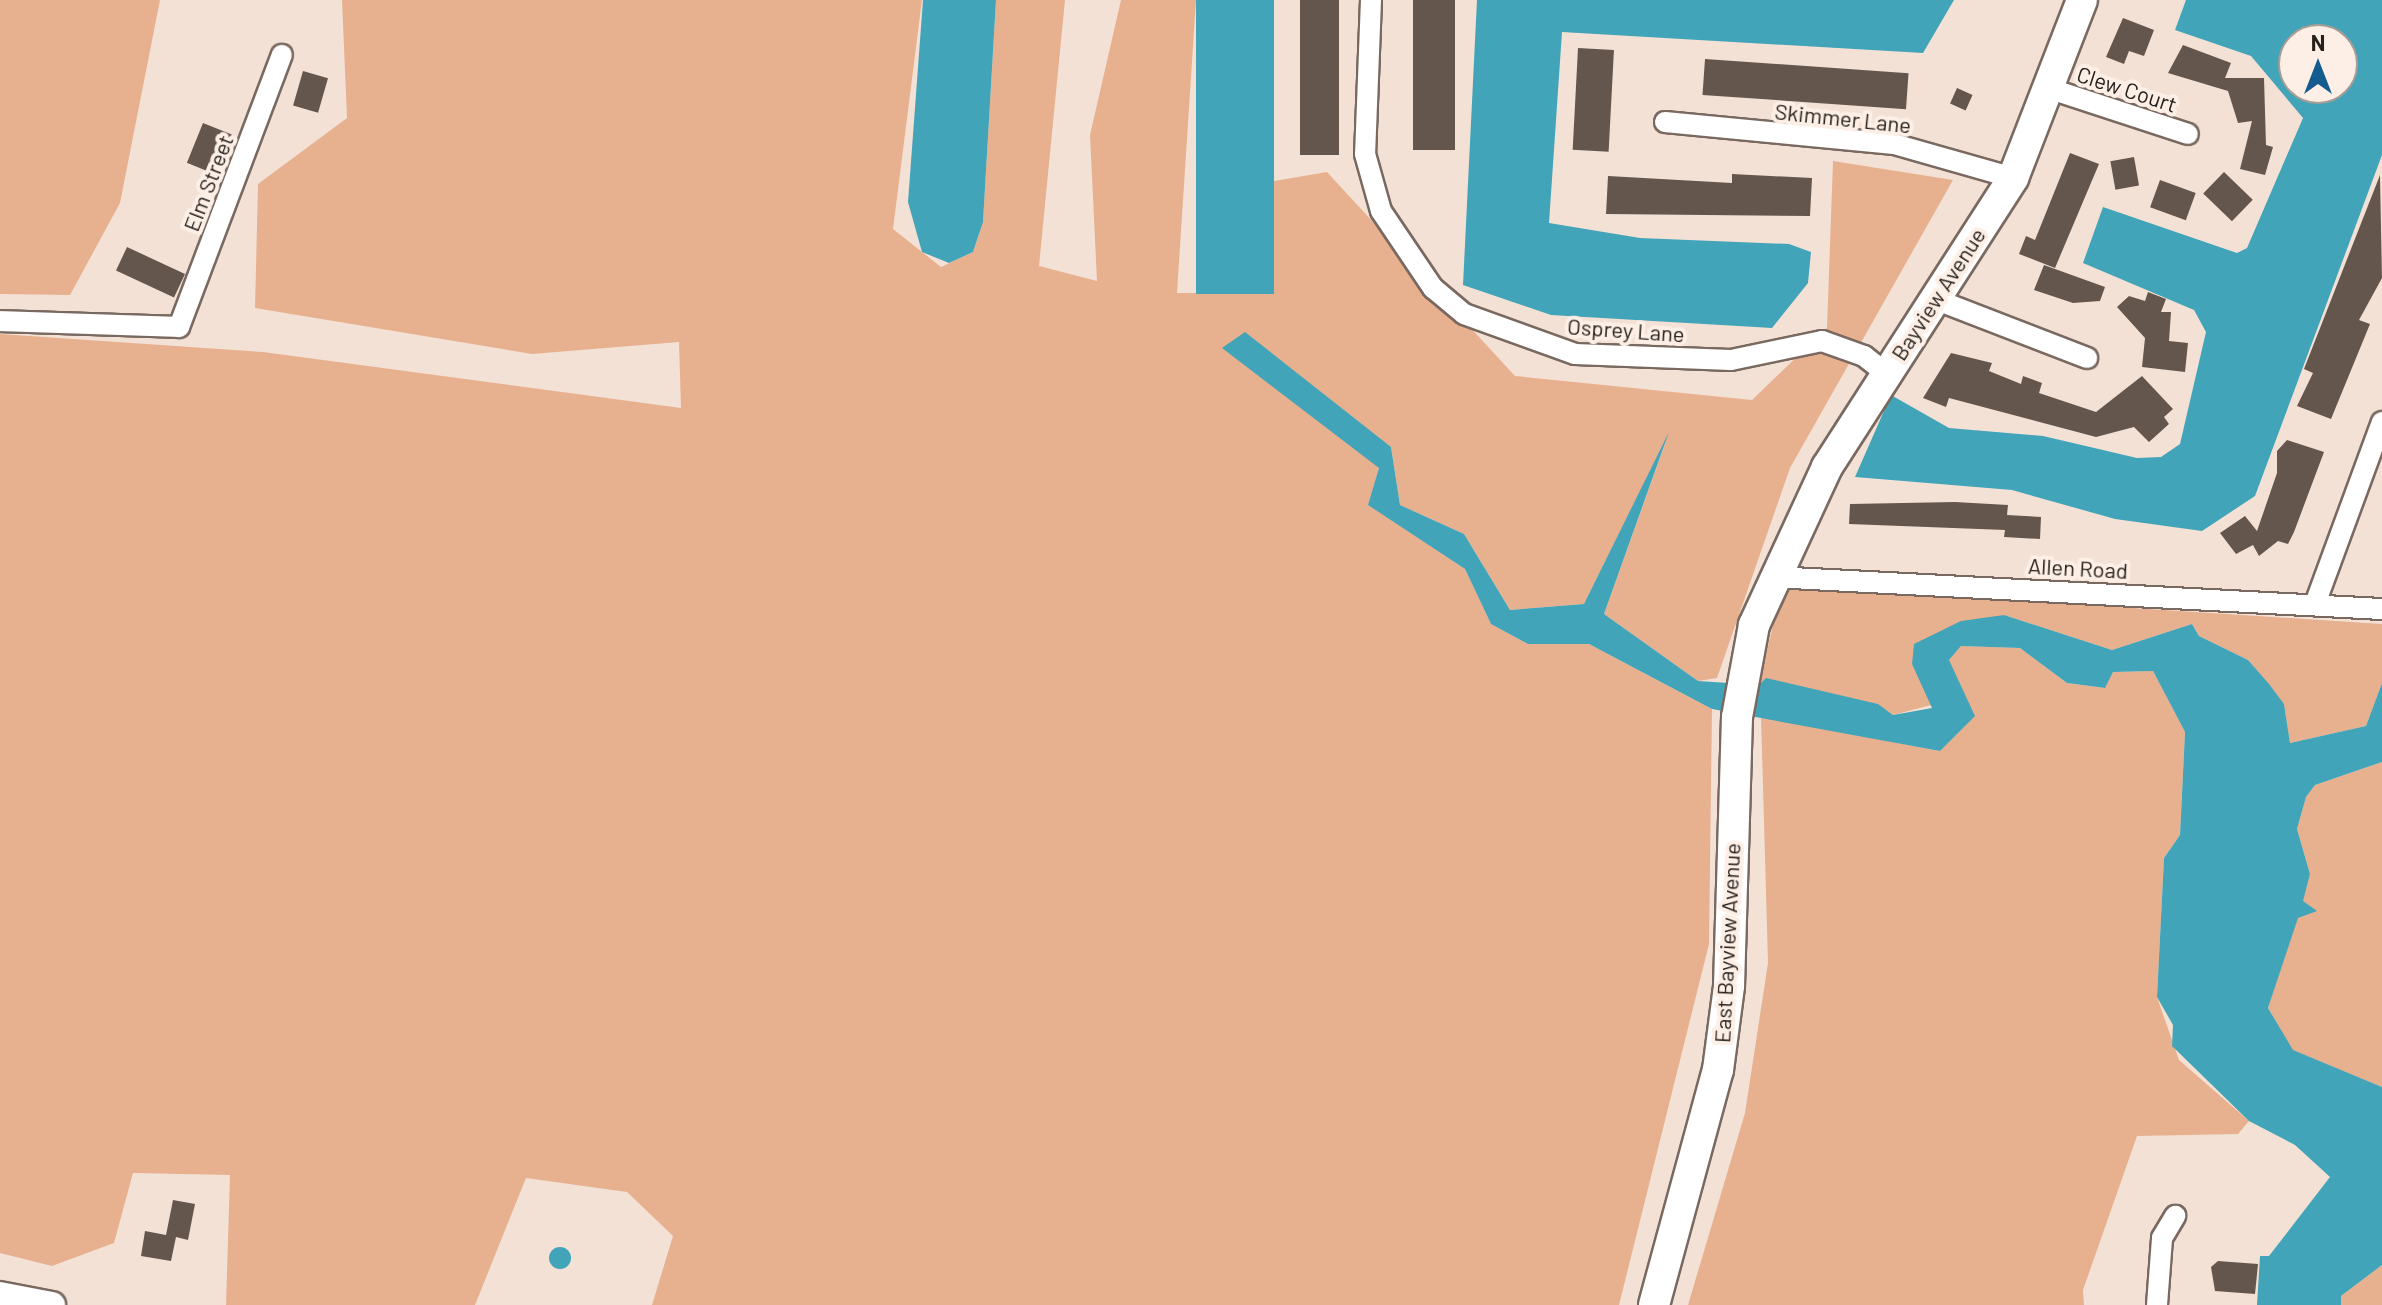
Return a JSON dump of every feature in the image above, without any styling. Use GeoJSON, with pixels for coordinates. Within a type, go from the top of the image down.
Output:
{"type":"FeatureCollection","features":[{"type":"Feature","properties":{"kind":"main road","name":"Bayview Avenue"},"geometry":{"type":"LineString","coordinates":[[1773,577],[1827,467],[2013,178],[2051,89],[2082,0]]}},
{"type":"Feature","properties":{"kind":"main road","name":"East Bayview Avenue"},"geometry":{"type":"LineString","coordinates":[[1654,1305],[1718,1070],[1729,986],[1737,717],[1742,681],[1773,577]]}},
{"type":"Feature","properties":{"kind":"street","name":"Osprey Lane"},"geometry":{"type":"LineString","coordinates":[[1371,0],[1365,154],[1381,211],[1433,288],[1464,314],[1575,354],[1731,360],[1822,341],[1864,356],[1887,374]]}},
{"type":"Feature","properties":{"kind":"street","name":"Elm Street"},"geometry":{"type":"LineString","coordinates":[[0,321],[179,327],[282,55]]}},
{"type":"Feature","properties":{"kind":"street","name":"Clew Court"},"geometry":{"type":"LineString","coordinates":[[2051,89],[2188,134]]}},
{"type":"Feature","properties":{"kind":"street","name":"Skimmer Lane"},"geometry":{"type":"LineString","coordinates":[[1665,122],[1894,144],[2013,178]]}},
{"type":"Feature","properties":{"kind":"street"},"geometry":{"type":"LineString","coordinates":[[1937,300],[2087,358]]}},
{"type":"Feature","properties":{"kind":"street"},"geometry":{"type":"LineString","coordinates":[[2315,604],[2382,422]]}},
{"type":"Feature","properties":{"kind":"street","name":"Allen Road"},"geometry":{"type":"LineString","coordinates":[[1773,577],[2382,609]]}},
{"type":"Feature","properties":{"kind":"street"},"geometry":{"type":"LineString","coordinates":[[2157,1305],[2162,1238],[2175,1216]]}},
{"type":"Feature","properties":{"kind":"street"},"geometry":{"type":"LineString","coordinates":[[0,1295],[52,1305]]}},
{"type":"Feature","properties":{"kind":"shaded area"},"geometry":{"type":"Polygon","coordinates":[[[0,0],[160,0],[120,203],[70,295],[0,294],[0,0]]]}},
{"type":"Feature","properties":{"kind":"shaded area"},"geometry":{"type":"Polygon","coordinates":[[[342,0],[922,0],[893,229],[941,267],[973,252],[983,222],[996,0],[1065,0],[1039,266],[1097,281],[1090,135],[1121,0],[1196,0],[1177,293],[1254,293],[1262,183],[1327,172],[1515,376],[1752,400],[1827,328],[1833,161],[1953,180],[1790,468],[1717,678],[1698,681],[1604,614],[1666,441],[1584,604],[1510,610],[1464,534],[1400,505],[1391,447],[1379,468],[1369,505],[1465,569],[1491,624],[1528,644],[1589,644],[1712,709],[1709,944],[1619,1305],[652,1305],[673,1236],[627,1192],[526,1178],[475,1305],[226,1305],[230,1175],[133,1173],[114,1243],[52,1266],[0,1253],[0,334],[263,352],[681,408],[679,342],[532,354],[255,308],[258,184],[347,118],[342,0]]]}},
{"type":"Feature","properties":{"kind":"shaded area"},"geometry":{"type":"Polygon","coordinates":[[[1794,586],[2382,624],[2382,683],[2366,726],[2290,743],[2284,705],[2248,660],[2199,636],[2192,624],[2112,650],[2004,615],[1955,629],[1912,664],[1935,704],[1893,715],[1877,704],[1759,685],[1779,599],[1794,586]]]}},
{"type":"Feature","properties":{"kind":"shaded area"},"geometry":{"type":"Polygon","coordinates":[[[1961,646],[2020,648],[2067,683],[2104,688],[2113,672],[2153,671],[2185,732],[2180,835],[2164,858],[2157,997],[2179,1060],[2249,1121],[2238,1134],[2137,1136],[2083,1290],[2084,1305],[1688,1305],[1745,1113],[1768,963],[1761,716],[1939,751],[1949,741],[1949,660],[1961,646]]]}},
{"type":"Feature","properties":{"kind":"shaded area"},"geometry":{"type":"Polygon","coordinates":[[[2382,762],[2382,1087],[2292,1050],[2268,1008],[2310,874],[2297,829],[2306,797],[2315,785],[2382,762]]]}},
{"type":"Feature","properties":{"kind":"shaded area"},"geometry":{"type":"Polygon","coordinates":[[[2382,1265],[2382,1305],[2341,1305],[2341,1296],[2382,1265]]]}},
{"type":"Feature","properties":{"kind":"water"},"geometry":{"type":"Polygon","coordinates":[[[923,0],[996,0],[983,222],[973,252],[949,263],[922,252],[908,202],[923,0]]]}},
{"type":"Feature","properties":{"kind":"water"},"geometry":{"type":"Polygon","coordinates":[[[1196,0],[1274,0],[1274,294],[1196,294],[1196,0]]]}},
{"type":"Feature","properties":{"kind":"water"},"geometry":{"type":"Polygon","coordinates":[[[1477,0],[1954,0],[1923,53],[1562,32],[1549,223],[1640,238],[1789,244],[1811,252],[1808,283],[1772,328],[1551,315],[1463,285],[1477,0]]]}},
{"type":"Feature","properties":{"kind":"water"},"geometry":{"type":"Polygon","coordinates":[[[2186,0],[2382,0],[2382,155],[2255,496],[2202,531],[2115,519],[2012,490],[1855,477],[1891,395],[1949,428],[2043,436],[2137,458],[2161,457],[2180,444],[2206,332],[2194,310],[2083,263],[2103,207],[2237,253],[2247,248],[2303,118],[2291,104],[2358,104],[2358,24],[2278,24],[2278,88],[2251,56],[2175,30],[2186,0]]]}},
{"type":"Feature","properties":{"kind":"water"},"geometry":{"type":"Polygon","coordinates":[[[1245,332],[1391,447],[1400,505],[1464,534],[1510,610],[1584,604],[1669,432],[1604,614],[1698,681],[1759,685],[1766,678],[1878,704],[1893,715],[1932,708],[1912,664],[1914,644],[1961,621],[2004,615],[2112,650],[2192,624],[2199,636],[2248,660],[2269,684],[2284,704],[2290,743],[2366,726],[2382,683],[2382,762],[2315,785],[2306,797],[2297,829],[2310,874],[2303,901],[2317,911],[2298,918],[2268,1008],[2293,1050],[2382,1087],[2382,1265],[2341,1296],[2341,1305],[2257,1305],[2260,1256],[2269,1256],[2330,1177],[2295,1145],[2249,1121],[2172,1046],[2173,1025],[2157,997],[2164,858],[2180,835],[2185,732],[2153,671],[2113,672],[2105,688],[2067,683],[2020,648],[1961,646],[1949,660],[1975,716],[1940,751],[1712,709],[1589,644],[1528,644],[1491,624],[1465,569],[1368,505],[1379,468],[1222,348],[1245,332]]]}},
{"type":"Feature","properties":{"kind":"water"},"geometry":{"type":"Polygon","coordinates":[[[556,1247],[564,1247],[571,1258],[564,1269],[556,1269],[549,1262],[549,1254],[556,1247]]]}},
{"type":"Feature","properties":{"kind":"building"},"geometry":{"type":"Polygon","coordinates":[[[1300,0],[1339,0],[1339,155],[1300,155],[1300,0]]]}},
{"type":"Feature","properties":{"kind":"building"},"geometry":{"type":"Polygon","coordinates":[[[1413,0],[1455,0],[1455,150],[1413,150],[1413,0]]]}},
{"type":"Feature","properties":{"kind":"building"},"geometry":{"type":"Polygon","coordinates":[[[2123,18],[2154,30],[2144,56],[2129,51],[2124,64],[2106,57],[2123,18]]]}},
{"type":"Feature","properties":{"kind":"building"},"geometry":{"type":"Polygon","coordinates":[[[2183,45],[2231,63],[2225,78],[2264,78],[2266,145],[2273,147],[2265,175],[2240,169],[2252,121],[2238,123],[2228,91],[2168,73],[2183,45]]]}},
{"type":"Feature","properties":{"kind":"building"},"geometry":{"type":"Polygon","coordinates":[[[1578,48],[1614,50],[1609,152],[1573,150],[1578,48]]]}},
{"type":"Feature","properties":{"kind":"building"},"geometry":{"type":"Polygon","coordinates":[[[1705,59],[1909,73],[1906,109],[1702,95],[1705,59]]]}},
{"type":"Feature","properties":{"kind":"building"},"geometry":{"type":"Polygon","coordinates":[[[303,71],[328,78],[318,113],[293,106],[303,71]]]}},
{"type":"Feature","properties":{"kind":"building"},"geometry":{"type":"Polygon","coordinates":[[[1957,88],[1973,95],[1966,110],[1950,104],[1957,88]]]}},
{"type":"Feature","properties":{"kind":"building"},"geometry":{"type":"Polygon","coordinates":[[[203,123],[232,135],[216,174],[187,163],[203,123]]]}},
{"type":"Feature","properties":{"kind":"building"},"geometry":{"type":"Polygon","coordinates":[[[2070,153],[2099,164],[2055,268],[2019,254],[2026,236],[2035,240],[2070,153]]]}},
{"type":"Feature","properties":{"kind":"building"},"geometry":{"type":"Polygon","coordinates":[[[2134,157],[2139,186],[2115,190],[2110,161],[2134,157]]]}},
{"type":"Feature","properties":{"kind":"building"},"geometry":{"type":"Polygon","coordinates":[[[2224,172],[2253,200],[2232,221],[2203,194],[2224,172]]]}},
{"type":"Feature","properties":{"kind":"building"},"geometry":{"type":"Polygon","coordinates":[[[1732,174],[1812,178],[1810,216],[1606,214],[1608,176],[1732,183],[1732,174]]]}},
{"type":"Feature","properties":{"kind":"building"},"geometry":{"type":"Polygon","coordinates":[[[2380,175],[2382,278],[2359,320],[2370,324],[2331,419],[2297,406],[2313,373],[2304,369],[2380,175]]]}},
{"type":"Feature","properties":{"kind":"building"},"geometry":{"type":"Polygon","coordinates":[[[2160,180],[2196,193],[2186,220],[2150,207],[2160,180]]]}},
{"type":"Feature","properties":{"kind":"building"},"geometry":{"type":"Polygon","coordinates":[[[127,247],[185,274],[174,298],[116,271],[127,247]]]}},
{"type":"Feature","properties":{"kind":"building"},"geometry":{"type":"Polygon","coordinates":[[[2044,265],[2105,287],[2100,301],[2073,303],[2034,290],[2044,265]]]}},
{"type":"Feature","properties":{"kind":"building"},"geometry":{"type":"Polygon","coordinates":[[[2148,292],[2166,299],[2161,312],[2171,312],[2169,341],[2188,343],[2185,372],[2142,367],[2145,338],[2117,307],[2129,296],[2145,301],[2148,292]]]}},
{"type":"Feature","properties":{"kind":"building"},"geometry":{"type":"Polygon","coordinates":[[[1951,353],[1992,363],[1989,371],[2021,384],[2023,376],[2042,383],[2039,393],[2096,412],[2142,376],[2173,409],[2164,417],[2169,424],[2149,442],[2134,427],[2096,437],[1949,398],[1946,407],[1923,398],[1951,353]]]}},
{"type":"Feature","properties":{"kind":"building"},"geometry":{"type":"Polygon","coordinates":[[[2287,440],[2324,452],[2294,532],[2288,544],[2278,541],[2259,556],[2253,545],[2236,554],[2220,533],[2245,516],[2257,531],[2277,473],[2277,451],[2287,440]]]}},
{"type":"Feature","properties":{"kind":"building"},"geometry":{"type":"Polygon","coordinates":[[[1955,502],[2008,505],[2007,515],[2041,517],[2040,539],[2004,537],[2005,530],[1849,524],[1850,504],[1955,502]]]}},
{"type":"Feature","properties":{"kind":"building"},"geometry":{"type":"Polygon","coordinates":[[[173,1200],[195,1204],[188,1240],[176,1237],[171,1261],[141,1256],[145,1231],[166,1235],[173,1200]]]}},
{"type":"Feature","properties":{"kind":"building"},"geometry":{"type":"Polygon","coordinates":[[[2218,1261],[2258,1264],[2255,1294],[2215,1291],[2211,1267],[2218,1261]]]}}]}
